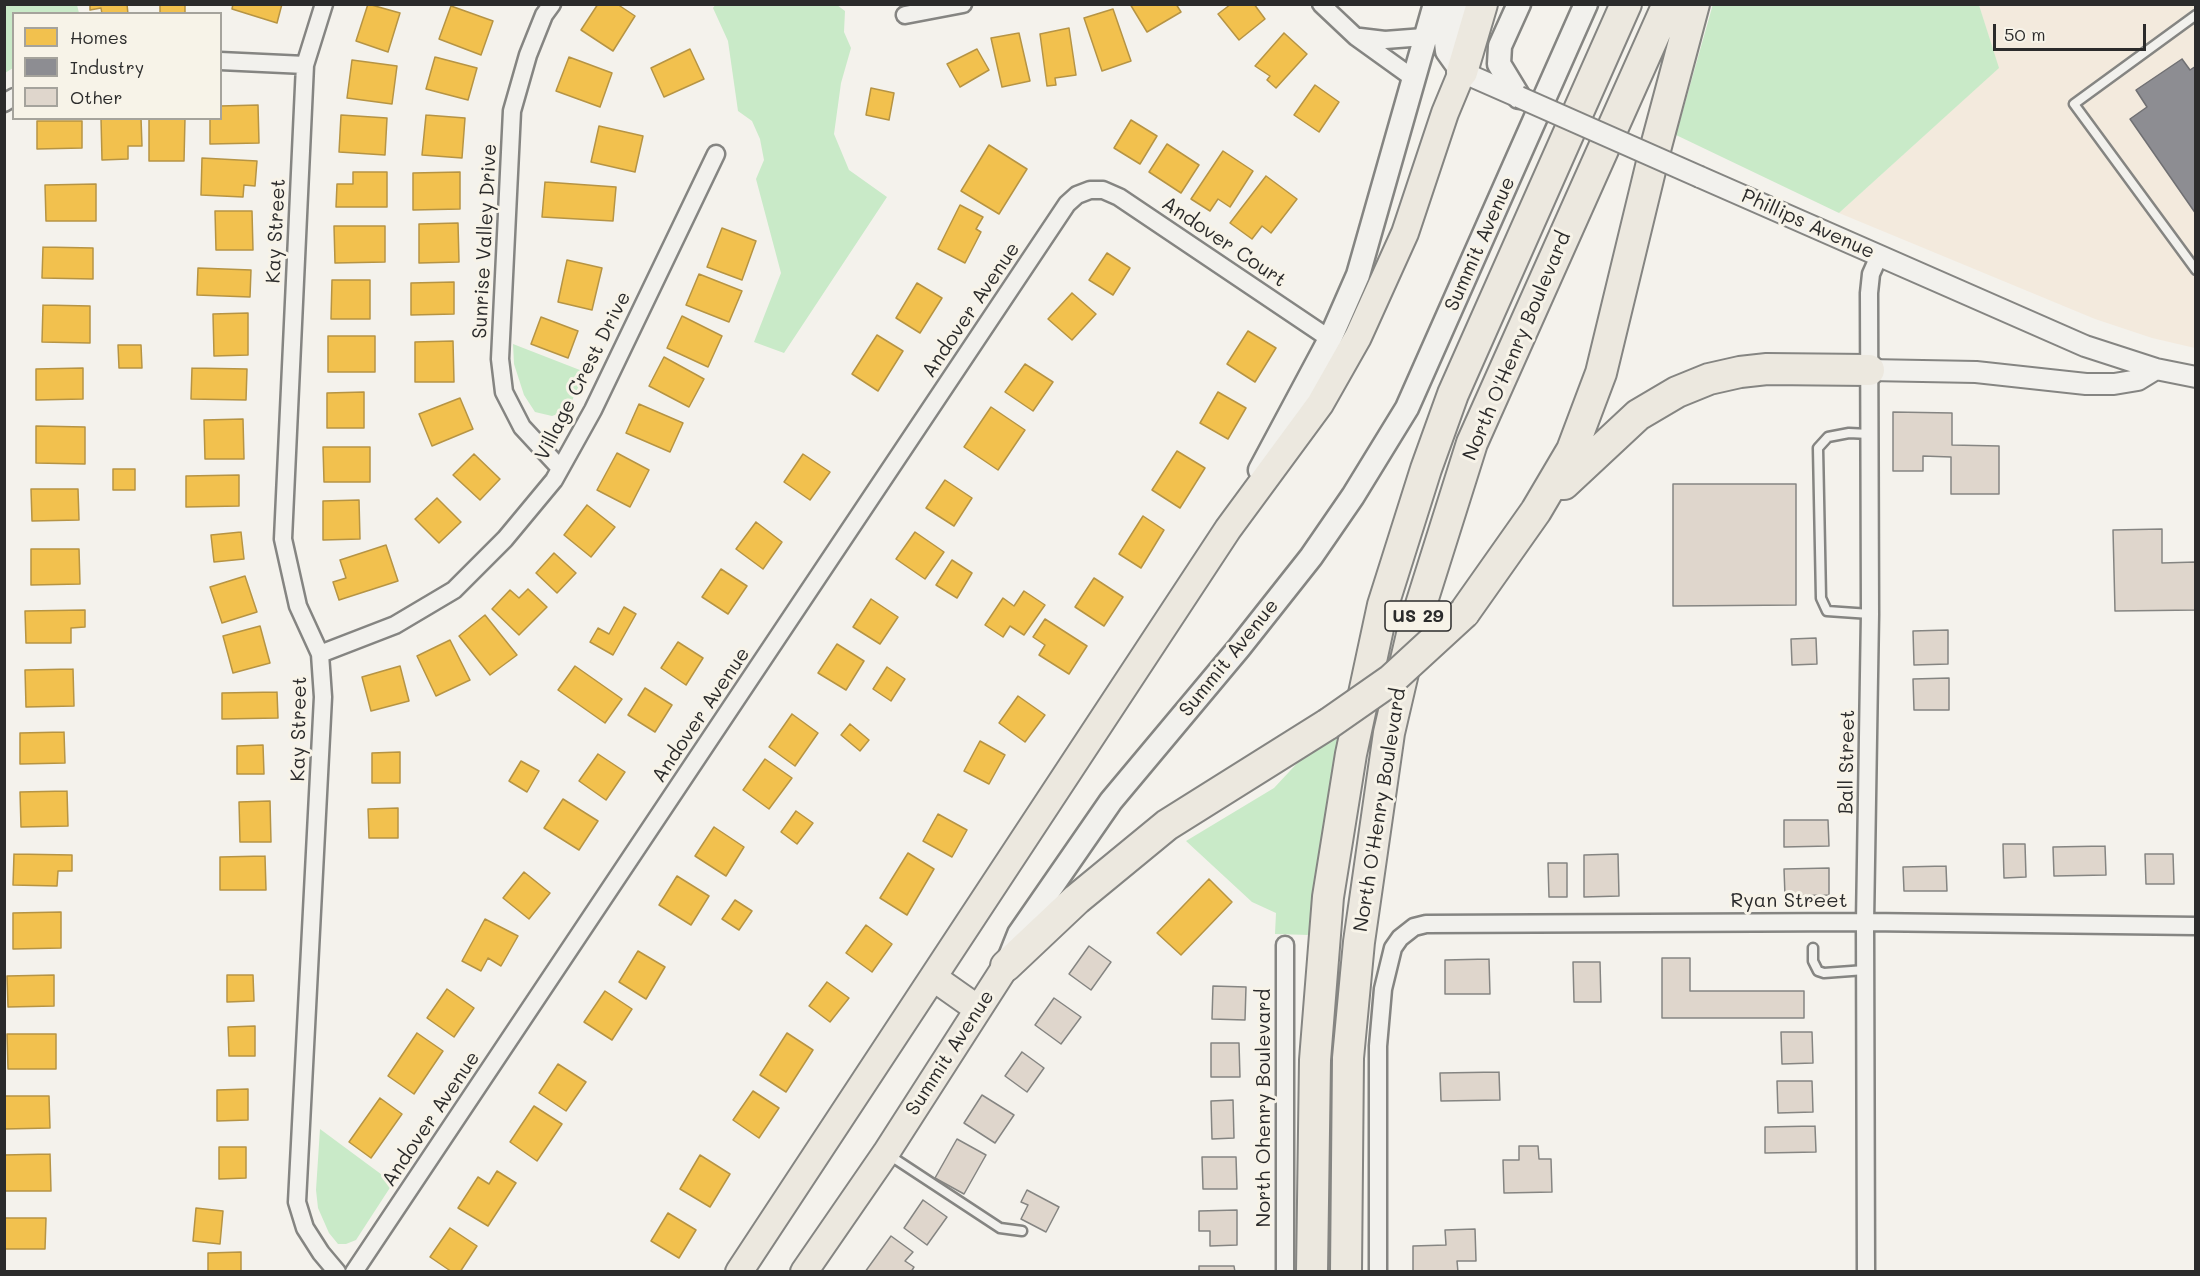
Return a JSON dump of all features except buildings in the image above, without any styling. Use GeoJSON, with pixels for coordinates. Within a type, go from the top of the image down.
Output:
{"type":"FeatureCollection","features":[{"type":"Feature","properties":{"kind":"highway"},"geometry":{"type":"LineString","coordinates":[[1462,72],[1482,4]]}},
{"type":"Feature","properties":{"kind":"highway","name":"North O'Henry Boulevard"},"geometry":{"type":"LineString","coordinates":[[1312,1272],[1315,1060],[1328,897],[1351,754],[1383,605],[1426,469],[1454,394],[1626,4]]}},
{"type":"Feature","properties":{"kind":"highway","name":"North O'Henry Boulevard"},"geometry":{"type":"LineString","coordinates":[[1346,1272],[1348,1058],[1359,942],[1389,733],[1413,630],[1472,442],[1668,4]]}},
{"type":"Feature","properties":{"kind":"highway"},"geometry":{"type":"LineString","coordinates":[[1006,966],[1085,893],[1167,825],[1328,724],[1390,680],[1464,612],[1536,511],[1572,450],[1601,373],[1655,150],[1694,4]]}},
{"type":"Feature","properties":{"kind":"highway"},"geometry":{"type":"LineString","coordinates":[[1536,511],[1638,415],[1677,392],[1709,379],[1740,372],[1767,369],[1869,370]]}},
{"type":"Feature","properties":{"kind":"main road"},"geometry":{"type":"LineString","coordinates":[[1228,529],[1330,339],[1358,275],[1435,4]]}},
{"type":"Feature","properties":{"kind":"main road"},"geometry":{"type":"LineString","coordinates":[[739,1272],[1228,529],[1320,404],[1358,337],[1405,233],[1445,112],[1462,72],[1447,51],[1446,42],[1457,4]]}},
{"type":"Feature","properties":{"kind":"main road"},"geometry":{"type":"LineString","coordinates":[[1519,4],[1500,46],[1499,64],[1519,97]]}},
{"type":"Feature","properties":{"kind":"main road","name":"Summit Avenue"},"geometry":{"type":"LineString","coordinates":[[804,1272],[886,1153],[1006,966],[1019,934],[1111,801],[1239,648],[1311,557],[1353,496],[1407,408],[1586,4]]}},
{"type":"Feature","properties":{"kind":"main road"},"geometry":{"type":"LineString","coordinates":[[934,978],[978,1009]]}},
{"type":"Feature","properties":{"kind":"street","name":"Kay Street"},"geometry":{"type":"LineString","coordinates":[[324,4],[305,65],[283,538],[298,606],[320,654],[323,697],[297,1202],[305,1228],[321,1253],[338,1272]]}},
{"type":"Feature","properties":{"kind":"street","name":"Sunrise Valley Drive"},"geometry":{"type":"LineString","coordinates":[[552,4],[544,15],[528,55],[512,111],[500,359],[504,392],[522,427],[560,468]]}},
{"type":"Feature","properties":{"kind":"street"},"geometry":{"type":"LineString","coordinates":[[905,15],[963,4]]}},
{"type":"Feature","properties":{"kind":"street"},"geometry":{"type":"LineString","coordinates":[[1321,4],[1356,37],[1413,78]]}},
{"type":"Feature","properties":{"kind":"street"},"geometry":{"type":"LineString","coordinates":[[1356,37],[1385,40],[1424,37]]}},
{"type":"Feature","properties":{"kind":"street"},"geometry":{"type":"LineString","coordinates":[[222,61],[305,65]]}},
{"type":"Feature","properties":{"kind":"street","name":"Phillips Avenue"},"geometry":{"type":"LineString","coordinates":[[1462,72],[2085,346],[2156,369],[2196,377]]}},
{"type":"Feature","properties":{"kind":"street","name":"Village Crest Drive"},"geometry":{"type":"LineString","coordinates":[[320,654],[395,625],[454,590],[505,539],[554,480],[593,410],[716,154]]}},
{"type":"Feature","properties":{"kind":"street","name":"Andover Court"},"geometry":{"type":"LineString","coordinates":[[1090,190],[1103,190],[1119,196],[1330,339]]}},
{"type":"Feature","properties":{"kind":"street","name":"Andover Avenue"},"geometry":{"type":"LineString","coordinates":[[354,1272],[1066,204],[1077,195],[1090,190]]}},
{"type":"Feature","properties":{"kind":"street","name":"Ball Street"},"geometry":{"type":"LineString","coordinates":[[1866,1272],[1865,922],[1870,614],[1869,293],[1871,274],[1879,256]]}},
{"type":"Feature","properties":{"kind":"street"},"geometry":{"type":"LineString","coordinates":[[1869,370],[1976,372],[2086,384],[2114,384],[2138,380],[2156,369]]}},
{"type":"Feature","properties":{"kind":"street","name":"Ryan Street"},"geometry":{"type":"LineString","coordinates":[[1378,1272],[1378,1046],[1383,989],[1393,948],[1400,938],[1414,927],[1426,924],[1865,922],[2196,926]]}},
{"type":"Feature","properties":{"kind":"street","name":"North Ohenry Boulevard"},"geometry":{"type":"LineString","coordinates":[[1285,945],[1285,1272]]}},
{"type":"Feature","properties":{"kind":"lane"},"geometry":{"type":"LineString","coordinates":[[2196,15],[2074,104],[2196,270]]}},
{"type":"Feature","properties":{"kind":"lane"},"geometry":{"type":"LineString","coordinates":[[1869,434],[1849,433],[1828,437],[1818,448],[1821,598],[1827,611],[1870,614]]}},
{"type":"Feature","properties":{"kind":"lane"},"geometry":{"type":"LineString","coordinates":[[1813,948],[1813,961],[1818,971],[1824,973],[1865,970]]}},
{"type":"Feature","properties":{"kind":"lane"},"geometry":{"type":"LineString","coordinates":[[886,1153],[1000,1228],[1022,1231]]}},
{"type":"Feature","properties":{"kind":"shaded area"},"geometry":{"type":"Polygon","coordinates":[[[1979,5],[2195,5],[2195,348],[2152,338],[2095,319],[1839,213],[1998,68],[1979,5]]]}},
{"type":"Feature","properties":{"kind":"green space"},"geometry":{"type":"Polygon","coordinates":[[[5,4],[77,5],[79,12],[12,12],[12,69],[5,73],[5,4]]]}},
{"type":"Feature","properties":{"kind":"green space"},"geometry":{"type":"Polygon","coordinates":[[[716,4],[837,5],[845,11],[844,32],[851,48],[841,83],[834,134],[849,170],[887,197],[784,353],[754,342],[781,273],[756,179],[764,160],[760,139],[752,121],[738,111],[728,41],[713,8],[716,4]]]}},
{"type":"Feature","properties":{"kind":"green space"},"geometry":{"type":"Polygon","coordinates":[[[1713,4],[1979,5],[1999,68],[1839,213],[1676,135],[1713,4]]]}},
{"type":"Feature","properties":{"kind":"green space"},"geometry":{"type":"Polygon","coordinates":[[[513,344],[585,372],[571,403],[563,412],[552,416],[535,412],[524,395],[514,364],[513,344]]]}},
{"type":"Feature","properties":{"kind":"green space"},"geometry":{"type":"Polygon","coordinates":[[[1339,735],[1327,800],[1309,935],[1275,934],[1276,913],[1252,902],[1186,841],[1274,788],[1302,758],[1339,735]]]}},
{"type":"Feature","properties":{"kind":"green space"},"geometry":{"type":"Polygon","coordinates":[[[320,1129],[393,1183],[356,1240],[346,1244],[338,1244],[329,1233],[318,1208],[316,1190],[320,1129]]]}}]}
